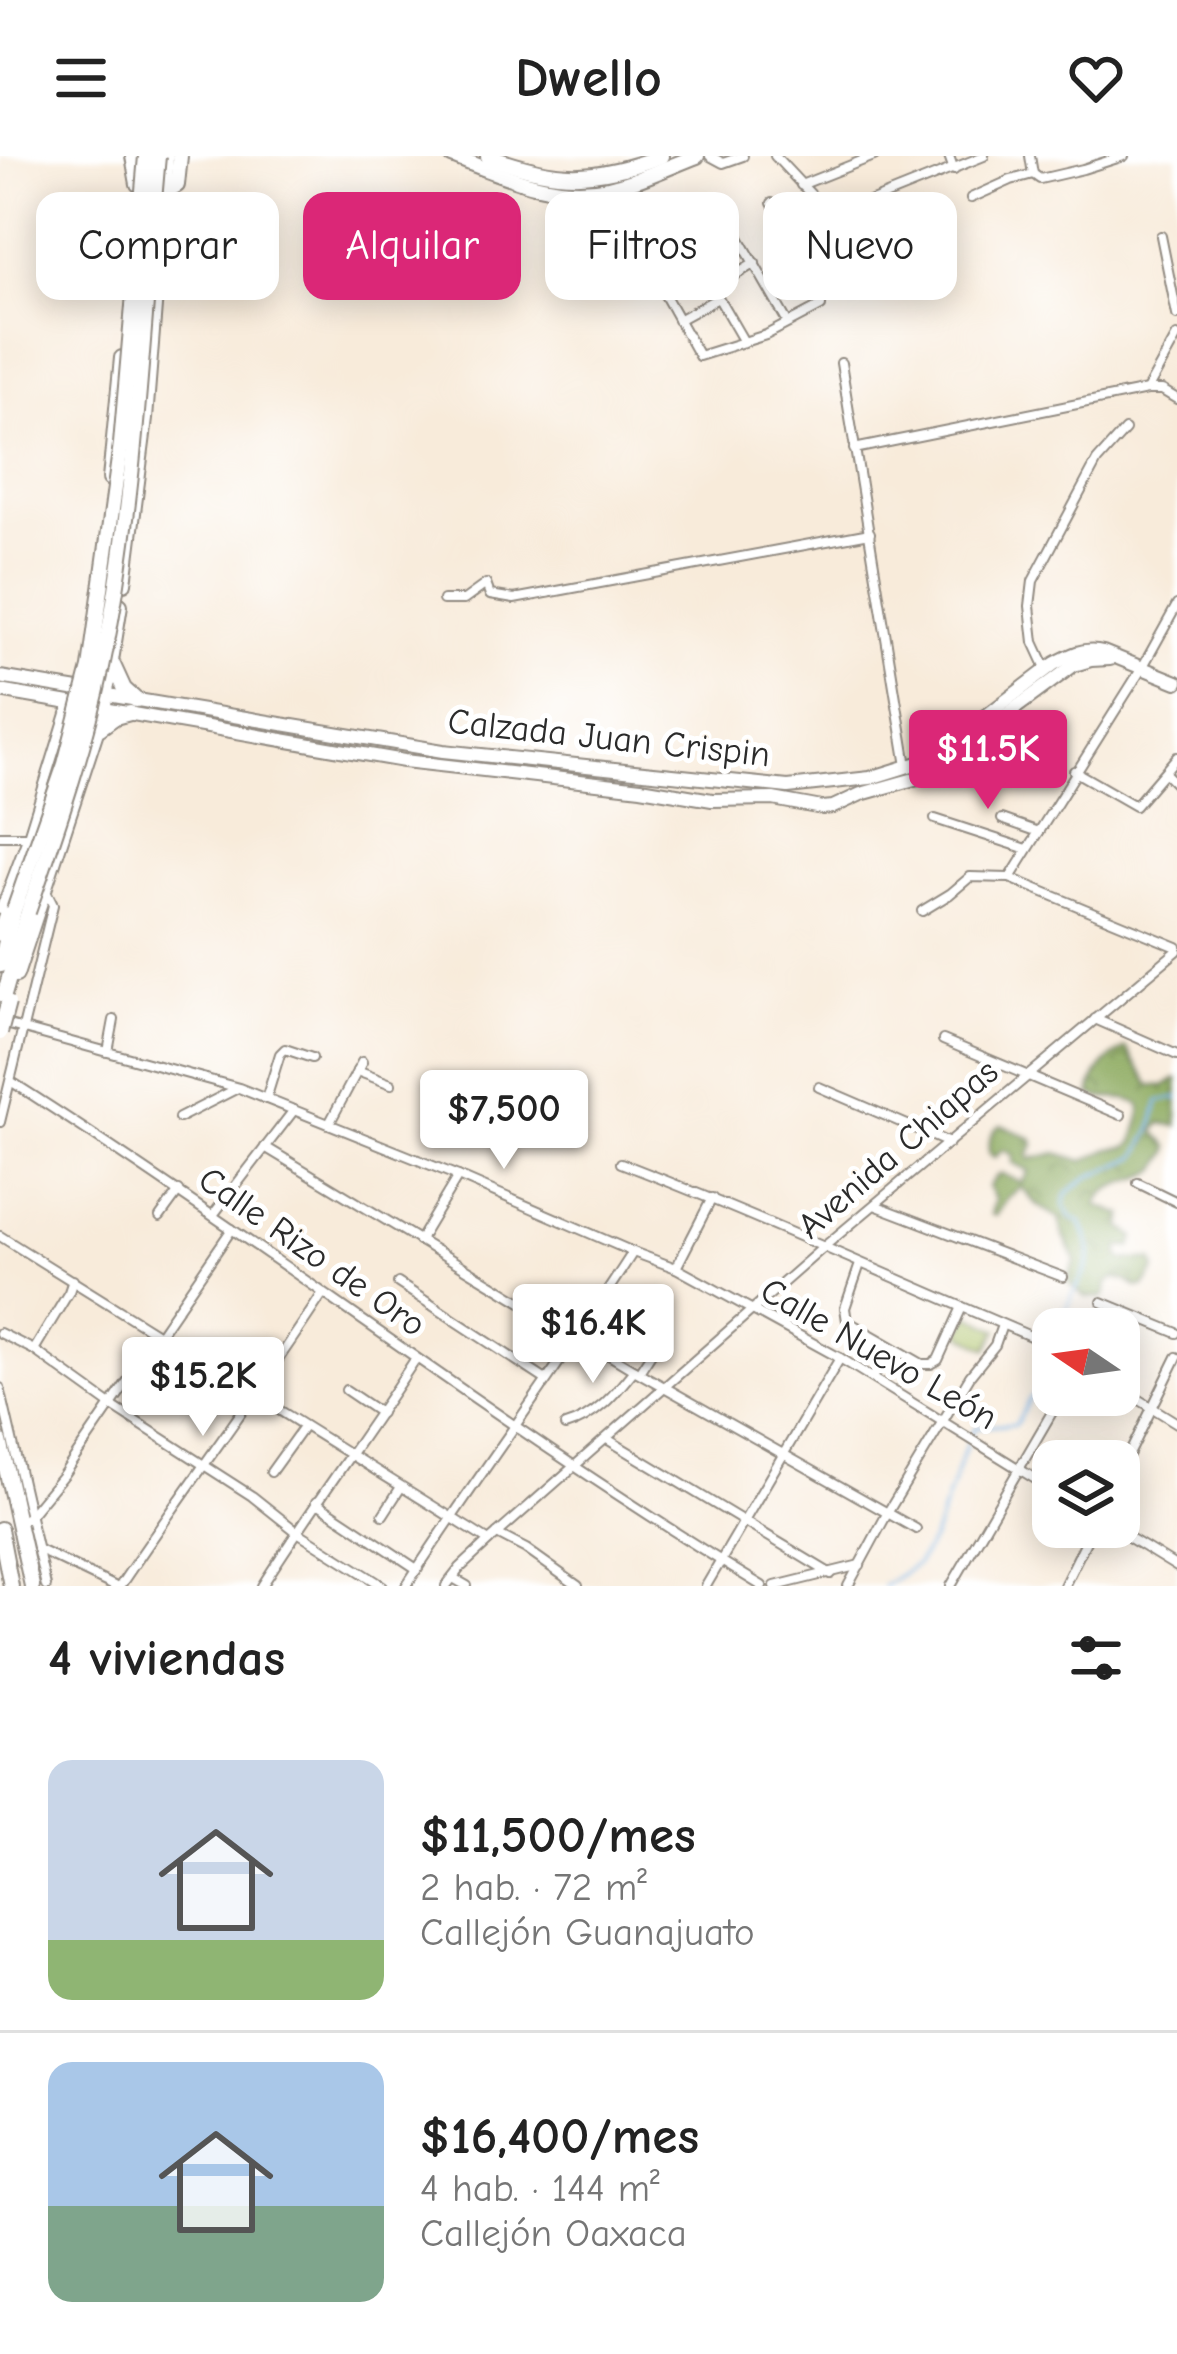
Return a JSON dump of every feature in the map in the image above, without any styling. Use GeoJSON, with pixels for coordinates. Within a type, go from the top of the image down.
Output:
{"type":"FeatureCollection","features":[{"type":"Feature","properties":{"kind":"main road"},"geometry":{"type":"LineString","coordinates":[[0,934],[75,700],[109,487],[140,156]]}},
{"type":"Feature","properties":{"kind":"main road"},"geometry":{"type":"LineString","coordinates":[[0,965],[9,907],[65,764],[90,668],[121,445],[140,156]]}},
{"type":"Feature","properties":{"kind":"main road"},"geometry":{"type":"LineString","coordinates":[[0,1034],[9,907],[83,747],[112,613],[162,156]]}},
{"type":"Feature","properties":{"kind":"main road"},"geometry":{"type":"LineString","coordinates":[[162,156],[163,192]]}},
{"type":"Feature","properties":{"kind":"main road"},"geometry":{"type":"LineString","coordinates":[[166,192],[176,185],[180,156]]}},
{"type":"Feature","properties":{"kind":"main road"},"geometry":{"type":"LineString","coordinates":[[452,156],[521,182],[561,190],[607,189],[697,156]]}},
{"type":"Feature","properties":{"kind":"main road"},"geometry":{"type":"LineString","coordinates":[[488,156],[538,173],[590,176],[661,156]]}},
{"type":"Feature","properties":{"kind":"main road"},"geometry":{"type":"LineString","coordinates":[[4,1006],[105,703],[136,501],[154,300]]}},
{"type":"Feature","properties":{"kind":"main road","name":"Calzada Juan Crispin"},"geometry":{"type":"LineString","coordinates":[[0,677],[52,687],[75,700],[443,752],[761,785],[826,784],[928,760],[1073,654],[1093,650],[1177,682]]}},
{"type":"Feature","properties":{"kind":"main road"},"geometry":{"type":"LineString","coordinates":[[96,732],[133,707],[112,658]]}},
{"type":"Feature","properties":{"kind":"main road","name":"Calzada Juan Crispin"},"geometry":{"type":"LineString","coordinates":[[133,707],[404,761],[712,800],[759,797],[826,807],[918,778],[1074,665],[1105,658],[1122,661]]}},
{"type":"Feature","properties":{"kind":"main road"},"geometry":{"type":"LineString","coordinates":[[0,691],[75,700]]}},
{"type":"Feature","properties":{"kind":"main road"},"geometry":{"type":"LineString","coordinates":[[826,784],[839,796],[826,807],[815,796],[826,784]]}},
{"type":"Feature","properties":{"kind":"main road"},"geometry":{"type":"LineString","coordinates":[[0,1441],[31,1550],[32,1586]]}},
{"type":"Feature","properties":{"kind":"main road"},"geometry":{"type":"LineString","coordinates":[[0,1534],[11,1586]]}},
{"type":"Feature","properties":{"kind":"street"},"geometry":{"type":"LineString","coordinates":[[710,156],[723,163],[743,156]]}},
{"type":"Feature","properties":{"kind":"street"},"geometry":{"type":"LineString","coordinates":[[775,156],[808,192]]}},
{"type":"Feature","properties":{"kind":"street"},"geometry":{"type":"LineString","coordinates":[[801,185],[874,156]]}},
{"type":"Feature","properties":{"kind":"street"},"geometry":{"type":"LineString","coordinates":[[949,156],[954,170]]}},
{"type":"Feature","properties":{"kind":"street"},"geometry":{"type":"LineString","coordinates":[[1030,156],[1033,174],[1040,179],[1124,156]]}},
{"type":"Feature","properties":{"kind":"street"},"geometry":{"type":"LineString","coordinates":[[1081,156],[1083,169]]}},
{"type":"Feature","properties":{"kind":"street"},"geometry":{"type":"LineString","coordinates":[[899,192],[984,157]]}},
{"type":"Feature","properties":{"kind":"street"},"geometry":{"type":"LineString","coordinates":[[971,198],[1033,174]]}},
{"type":"Feature","properties":{"kind":"street"},"geometry":{"type":"LineString","coordinates":[[739,236],[788,323]]}},
{"type":"Feature","properties":{"kind":"street"},"geometry":{"type":"LineString","coordinates":[[1161,236],[1177,315]]}},
{"type":"Feature","properties":{"kind":"street"},"geometry":{"type":"LineString","coordinates":[[739,275],[755,263]]}},
{"type":"Feature","properties":{"kind":"street"},"geometry":{"type":"LineString","coordinates":[[668,300],[699,356],[705,356],[788,323],[821,306],[821,300]]}},
{"type":"Feature","properties":{"kind":"street"},"geometry":{"type":"LineString","coordinates":[[678,320],[705,300]]}},
{"type":"Feature","properties":{"kind":"street"},"geometry":{"type":"LineString","coordinates":[[719,300],[744,342]]}},
{"type":"Feature","properties":{"kind":"street"},"geometry":{"type":"LineString","coordinates":[[1147,390],[1177,335]]}},
{"type":"Feature","properties":{"kind":"street"},"geometry":{"type":"LineString","coordinates":[[841,363],[907,768]]}},
{"type":"Feature","properties":{"kind":"street"},"geometry":{"type":"LineString","coordinates":[[854,449],[1147,390],[1162,390],[1177,399]]}},
{"type":"Feature","properties":{"kind":"street"},"geometry":{"type":"LineString","coordinates":[[1046,670],[1034,642],[1033,581],[1097,461],[1125,430]]}},
{"type":"Feature","properties":{"kind":"street"},"geometry":{"type":"LineString","coordinates":[[443,600],[464,599],[486,584],[490,595],[514,599],[871,533]]}},
{"type":"Feature","properties":{"kind":"street"},"geometry":{"type":"LineString","coordinates":[[1010,878],[1177,604]]}},
{"type":"Feature","properties":{"kind":"street"},"geometry":{"type":"LineString","coordinates":[[1074,772],[1135,806],[1177,757]]}},
{"type":"Feature","properties":{"kind":"street"},"geometry":{"type":"LineString","coordinates":[[1165,773],[1177,785]]}},
{"type":"Feature","properties":{"kind":"street"},"geometry":{"type":"LineString","coordinates":[[935,819],[1027,849]]}},
{"type":"Feature","properties":{"kind":"street"},"geometry":{"type":"LineString","coordinates":[[1001,819],[1039,832]]}},
{"type":"Feature","properties":{"kind":"street"},"geometry":{"type":"LineString","coordinates":[[0,836],[32,836],[9,907]]}},
{"type":"Feature","properties":{"kind":"street"},"geometry":{"type":"LineString","coordinates":[[922,911],[970,877],[1010,878],[1177,949]]}},
{"type":"Feature","properties":{"kind":"street"},"geometry":{"type":"LineString","coordinates":[[0,1122],[53,905],[45,889]]}},
{"type":"Feature","properties":{"kind":"street","name":"Avenida Chiapas"},"geometry":{"type":"LineString","coordinates":[[449,1582],[826,1245],[1177,949]]}},
{"type":"Feature","properties":{"kind":"street"},"geometry":{"type":"LineString","coordinates":[[1094,1018],[1177,1055]]}},
{"type":"Feature","properties":{"kind":"street"},"geometry":{"type":"LineString","coordinates":[[108,1052],[114,1020]]}},
{"type":"Feature","properties":{"kind":"street","name":"Calle Nuevo León"},"geometry":{"type":"LineString","coordinates":[[0,1023],[238,1088],[676,1268],[840,1358],[1032,1477]]}},
{"type":"Feature","properties":{"kind":"street"},"geometry":{"type":"LineString","coordinates":[[943,1040],[1121,1115]]}},
{"type":"Feature","properties":{"kind":"street"},"geometry":{"type":"LineString","coordinates":[[266,1099],[285,1049],[311,1058]]}},
{"type":"Feature","properties":{"kind":"street"},"geometry":{"type":"LineString","coordinates":[[329,1124],[359,1067],[392,1084]]}},
{"type":"Feature","properties":{"kind":"street","name":"Calle Rizo de Oro"},"geometry":{"type":"LineString","coordinates":[[12,1082],[179,1191],[574,1467],[762,1586]]}},
{"type":"Feature","properties":{"kind":"street"},"geometry":{"type":"LineString","coordinates":[[819,1087],[949,1143]]}},
{"type":"Feature","properties":{"kind":"street"},"geometry":{"type":"LineString","coordinates":[[178,1118],[238,1088]]}},
{"type":"Feature","properties":{"kind":"street"},"geometry":{"type":"LineString","coordinates":[[214,1215],[295,1110]]}},
{"type":"Feature","properties":{"kind":"street"},"geometry":{"type":"LineString","coordinates":[[265,1147],[637,1371],[916,1529]]}},
{"type":"Feature","properties":{"kind":"street"},"geometry":{"type":"LineString","coordinates":[[621,1162],[826,1245],[1032,1337]]}},
{"type":"Feature","properties":{"kind":"street"},"geometry":{"type":"LineString","coordinates":[[418,1241],[458,1176]]}},
{"type":"Feature","properties":{"kind":"street"},"geometry":{"type":"LineString","coordinates":[[1138,1184],[1177,1202]]}},
{"type":"Feature","properties":{"kind":"street"},"geometry":{"type":"LineString","coordinates":[[160,1217],[179,1191]]}},
{"type":"Feature","properties":{"kind":"street"},"geometry":{"type":"LineString","coordinates":[[676,1268],[712,1198]]}},
{"type":"Feature","properties":{"kind":"street"},"geometry":{"type":"LineString","coordinates":[[876,1205],[1063,1276]]}},
{"type":"Feature","properties":{"kind":"street"},"geometry":{"type":"LineString","coordinates":[[24,1520],[64,1475],[232,1228]]}},
{"type":"Feature","properties":{"kind":"street"},"geometry":{"type":"LineString","coordinates":[[0,1236],[451,1519],[526,1550],[578,1586]]}},
{"type":"Feature","properties":{"kind":"street"},"geometry":{"type":"LineString","coordinates":[[406,1586],[633,1252]]}},
{"type":"Feature","properties":{"kind":"street"},"geometry":{"type":"LineString","coordinates":[[860,1264],[844,1317],[922,1364],[935,1363],[940,1356],[962,1307]]}},
{"type":"Feature","properties":{"kind":"street"},"geometry":{"type":"LineString","coordinates":[[34,1349],[73,1280]]}},
{"type":"Feature","properties":{"kind":"street"},"geometry":{"type":"LineString","coordinates":[[398,1283],[546,1380]]}},
{"type":"Feature","properties":{"kind":"street"},"geometry":{"type":"LineString","coordinates":[[31,1550],[117,1586],[323,1293]]}},
{"type":"Feature","properties":{"kind":"street"},"geometry":{"type":"LineString","coordinates":[[1102,1302],[1177,1333]]}},
{"type":"Feature","properties":{"kind":"street"},"geometry":{"type":"LineString","coordinates":[[848,1586],[970,1376],[995,1345],[1002,1324]]}},
{"type":"Feature","properties":{"kind":"street"},"geometry":{"type":"LineString","coordinates":[[0,1333],[34,1349],[382,1586]]}},
{"type":"Feature","properties":{"kind":"street"},"geometry":{"type":"LineString","coordinates":[[872,1378],[890,1346]]}},
{"type":"Feature","properties":{"kind":"street"},"geometry":{"type":"LineString","coordinates":[[566,1426],[604,1405],[654,1349]]}},
{"type":"Feature","properties":{"kind":"street"},"geometry":{"type":"LineString","coordinates":[[1137,1440],[1177,1357]]}},
{"type":"Feature","properties":{"kind":"street"},"geometry":{"type":"LineString","coordinates":[[262,1586],[416,1358]]}},
{"type":"Feature","properties":{"kind":"street"},"geometry":{"type":"LineString","coordinates":[[706,1586],[840,1358]]}},
{"type":"Feature","properties":{"kind":"street"},"geometry":{"type":"LineString","coordinates":[[0,1388],[24,1520]]}},
{"type":"Feature","properties":{"kind":"street"},"geometry":{"type":"LineString","coordinates":[[346,1390],[380,1413]]}},
{"type":"Feature","properties":{"kind":"street"},"geometry":{"type":"LineString","coordinates":[[1140,1400],[1177,1423]]}},
{"type":"Feature","properties":{"kind":"street"},"geometry":{"type":"LineString","coordinates":[[966,1586],[953,1583],[1049,1416]]}},
{"type":"Feature","properties":{"kind":"street"},"geometry":{"type":"LineString","coordinates":[[271,1472],[304,1426]]}},
{"type":"Feature","properties":{"kind":"street"},"geometry":{"type":"LineString","coordinates":[[607,1439],[831,1574]]}},
{"type":"Feature","properties":{"kind":"street"},"geometry":{"type":"LineString","coordinates":[[383,1515],[401,1487]]}},
{"type":"Feature","properties":{"kind":"street"},"geometry":{"type":"LineString","coordinates":[[316,1502],[417,1569]]}},
{"type":"Feature","properties":{"kind":"street"},"geometry":{"type":"LineString","coordinates":[[1140,1544],[1177,1567]]}},
{"type":"Feature","properties":{"kind":"street"},"geometry":{"type":"LineString","coordinates":[[1064,1586],[1083,1548]]}},
{"type":"Feature","properties":{"kind":"street"},"geometry":{"type":"LineString","coordinates":[[31,1550],[46,1586]]}},
{"type":"Feature","properties":{"kind":"street"},"geometry":{"type":"LineString","coordinates":[[775,1586],[861,1565]]}},
{"type":"Feature","properties":{"kind":"street"},"geometry":{"type":"LineString","coordinates":[[449,1582],[467,1586]]}},
{"type":"Feature","properties":{"kind":"green space"},"geometry":{"type":"Polygon","coordinates":[[[1126,1048],[1150,1085],[1163,1086],[1177,1079],[1177,1126],[1161,1123],[1154,1131],[1169,1146],[1157,1170],[1107,1191],[1097,1205],[1124,1215],[1122,1227],[1135,1237],[1132,1247],[1119,1247],[1120,1259],[1153,1260],[1156,1269],[1145,1286],[1138,1288],[1114,1278],[1102,1298],[1085,1297],[1069,1283],[1076,1261],[1059,1219],[1021,1187],[996,1216],[991,1214],[995,1199],[988,1187],[997,1176],[1022,1183],[1029,1171],[1013,1163],[1013,1155],[1003,1150],[995,1157],[990,1155],[989,1143],[1001,1125],[1033,1139],[1030,1159],[1057,1153],[1084,1161],[1109,1149],[1128,1147],[1134,1142],[1140,1105],[1091,1094],[1102,1067],[1126,1048]]]}},
{"type":"Feature","properties":{"kind":"green space"},"geometry":{"type":"Polygon","coordinates":[[[970,1315],[998,1330],[988,1349],[960,1333],[970,1315]]]}},
{"type":"Feature","properties":{"kind":"waterway"},"geometry":{"type":"LineString","coordinates":[[1067,1308],[1090,1252],[1081,1222],[1064,1205],[1067,1193],[1087,1178],[1137,1157],[1159,1101],[1177,1098]]}},
{"type":"Feature","properties":{"kind":"waterway"},"geometry":{"type":"LineString","coordinates":[[971,1434],[975,1427],[1016,1424],[1032,1396]]}},
{"type":"Feature","properties":{"kind":"waterway"},"geometry":{"type":"LineString","coordinates":[[883,1586],[917,1564],[933,1539],[967,1443]]}}]}
